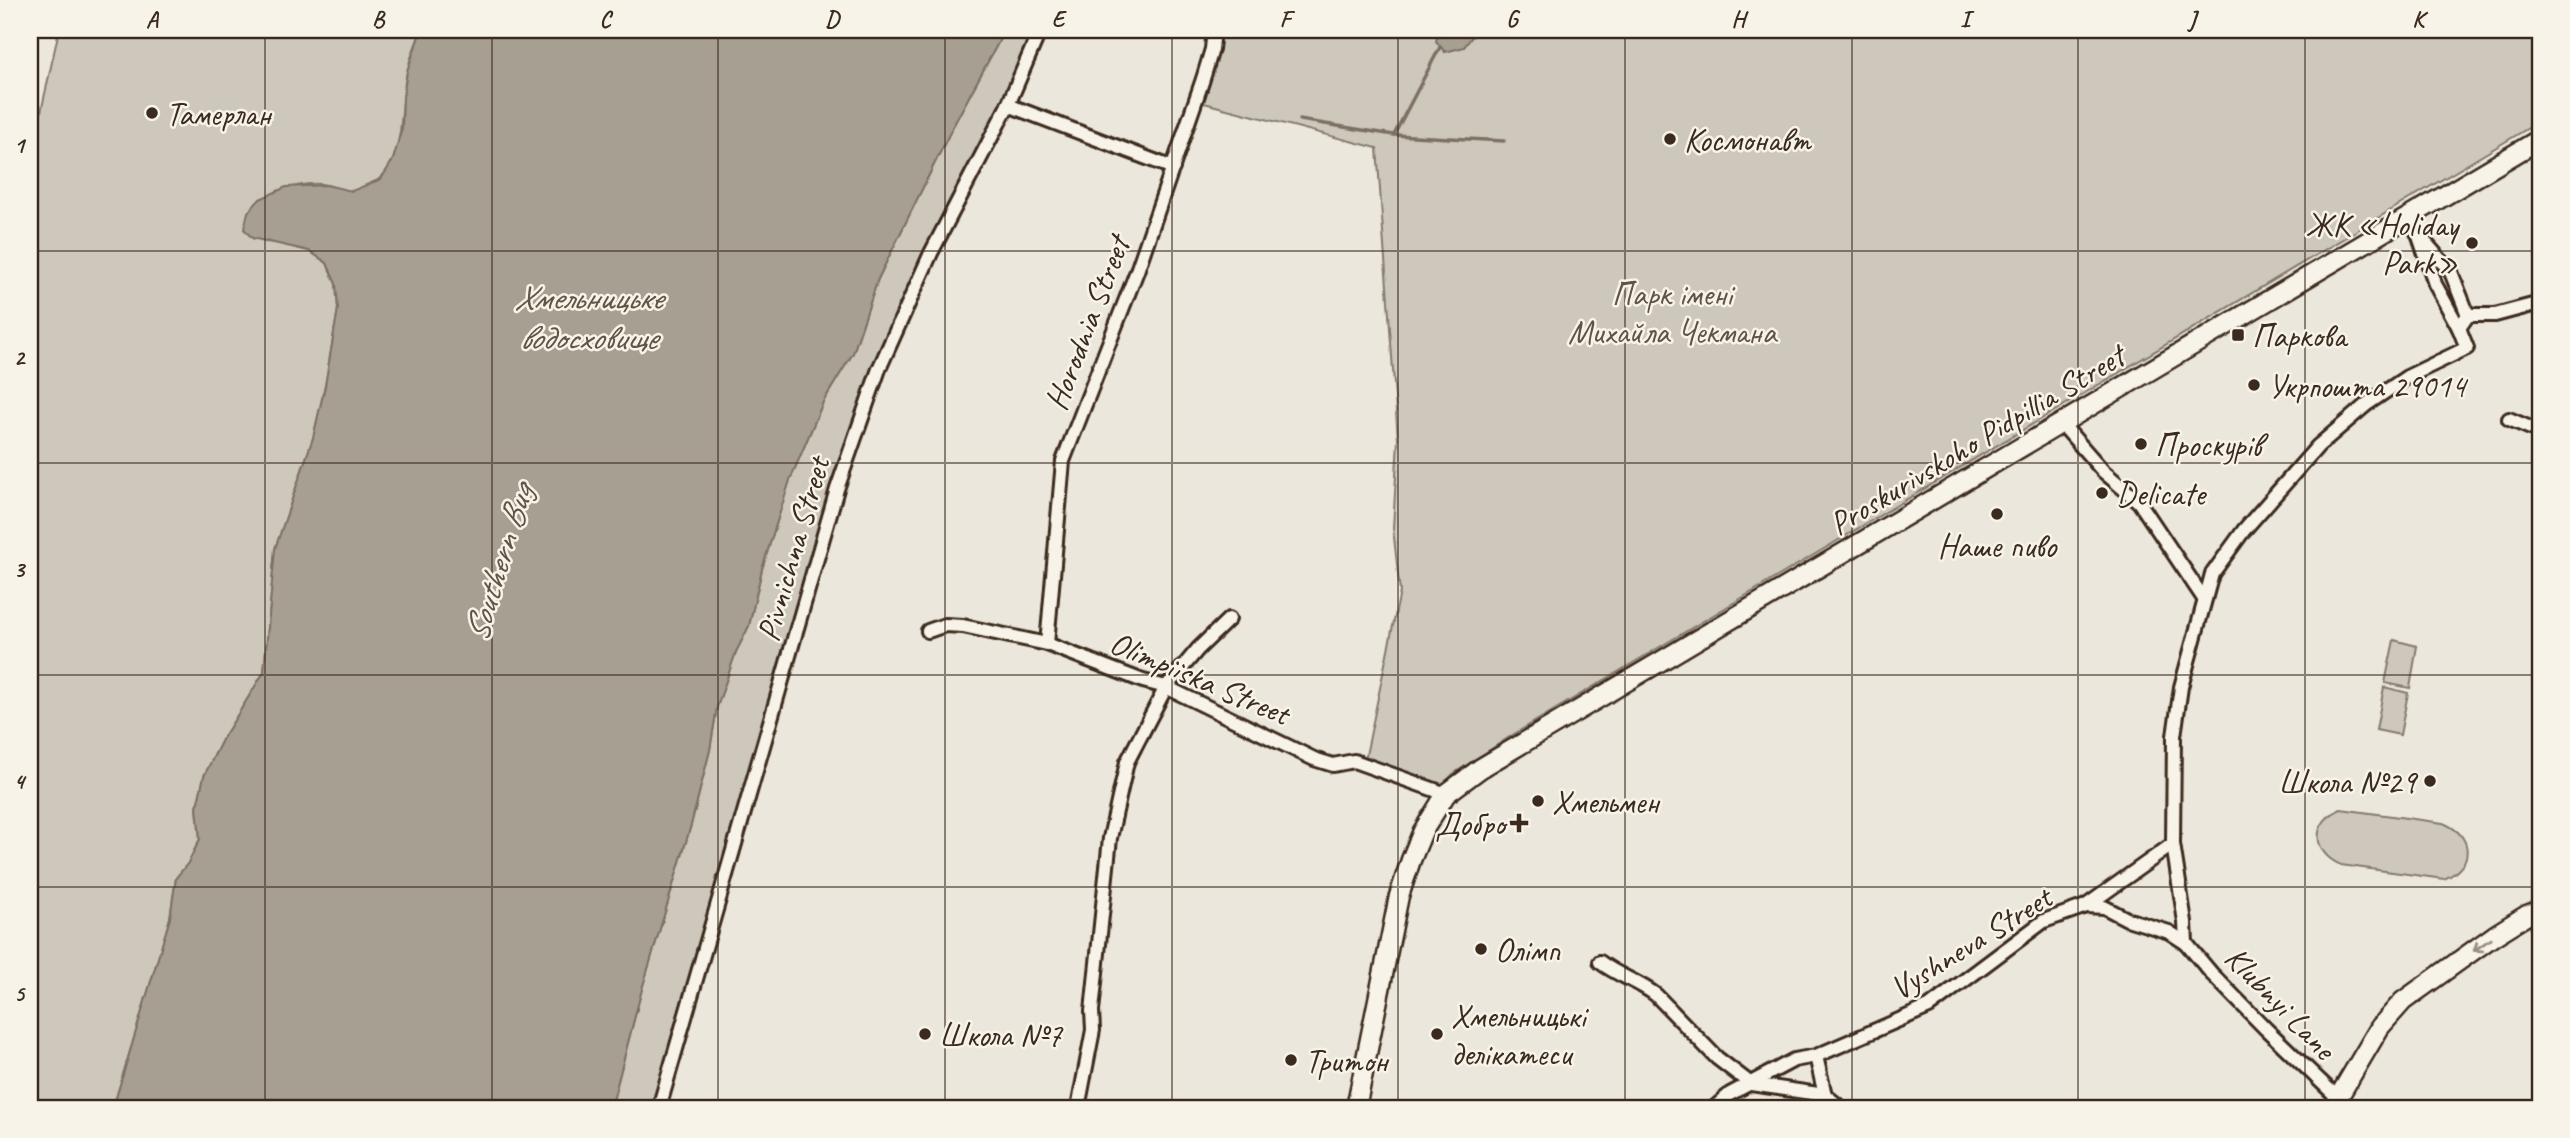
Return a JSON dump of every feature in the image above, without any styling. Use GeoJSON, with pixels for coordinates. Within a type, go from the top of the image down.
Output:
{"type":"FeatureCollection","features":[{"type":"Feature","properties":{"kind":"main road","name":"Proskurivskoho Pidpillia Street"},"geometry":{"type":"LineString","coordinates":[[1446,794],[1481,768],[2540,139]]}},
{"type":"Feature","properties":{"kind":"main road"},"geometry":{"type":"LineString","coordinates":[[1356,1108],[1399,897],[1423,831],[1446,794]]}},
{"type":"Feature","properties":{"kind":"main road"},"geometry":{"type":"LineString","coordinates":[[2337,1103],[2380,1027],[2403,1001],[2495,935],[2540,910]]}},
{"type":"Feature","properties":{"kind":"street","name":"Pivnichna Street"},"geometry":{"type":"LineString","coordinates":[[659,1108],[837,489],[879,369],[930,253],[1008,105],[1040,30]]}},
{"type":"Feature","properties":{"kind":"street","name":"Horodnia Street"},"geometry":{"type":"LineString","coordinates":[[1046,644],[1063,461],[1137,271],[1203,79],[1212,49],[1214,30]]}},
{"type":"Feature","properties":{"kind":"street"},"geometry":{"type":"LineString","coordinates":[[1008,105],[1173,168]]}},
{"type":"Feature","properties":{"kind":"street"},"geometry":{"type":"LineString","coordinates":[[2186,943],[2173,844],[2174,736],[2180,687],[2213,574],[2229,549],[2318,446],[2367,404],[2407,377],[2468,348],[2435,284],[2419,236],[2408,216]]}},
{"type":"Feature","properties":{"kind":"street"},"geometry":{"type":"LineString","coordinates":[[2419,236],[2451,272],[2468,315]]}},
{"type":"Feature","properties":{"kind":"street"},"geometry":{"type":"LineString","coordinates":[[2468,315],[2496,315],[2540,303]]}},
{"type":"Feature","properties":{"kind":"street"},"geometry":{"type":"LineString","coordinates":[[2459,328],[2468,315]]}},
{"type":"Feature","properties":{"kind":"street"},"geometry":{"type":"LineString","coordinates":[[2509,418],[2540,432]]}},
{"type":"Feature","properties":{"kind":"street"},"geometry":{"type":"LineString","coordinates":[[2061,423],[2103,471],[2139,502],[2204,599]]}},
{"type":"Feature","properties":{"kind":"street"},"geometry":{"type":"LineString","coordinates":[[1078,1108],[1093,1030],[1092,1011],[1110,838],[1127,762],[1166,687],[1228,619]]}},
{"type":"Feature","properties":{"kind":"street","name":"Olimpiiska Street"},"geometry":{"type":"LineString","coordinates":[[928,631],[945,625],[963,626],[1046,644],[1143,681],[1166,687],[1314,759],[1334,765],[1354,761],[1446,794]]}},
{"type":"Feature","properties":{"kind":"street","name":"Vyshneva Street"},"geometry":{"type":"LineString","coordinates":[[1714,1108],[1730,1094],[1794,1060],[1816,1055],[1929,1007],[2044,921],[2086,906],[2173,844]]}},
{"type":"Feature","properties":{"kind":"street"},"geometry":{"type":"LineString","coordinates":[[2086,906],[2104,907],[2127,919],[2169,932],[2186,943]]}},
{"type":"Feature","properties":{"kind":"street","name":"Klubnyi Lane"},"geometry":{"type":"LineString","coordinates":[[2186,943],[2337,1103]]}},
{"type":"Feature","properties":{"kind":"street"},"geometry":{"type":"LineString","coordinates":[[1600,962],[1614,973],[1646,987],[1656,995],[1717,1058],[1751,1084],[1825,1095],[1841,1108]]}},
{"type":"Feature","properties":{"kind":"street"},"geometry":{"type":"LineString","coordinates":[[1816,1055],[1825,1095]]}},
{"type":"Feature","properties":{"kind":"green space"},"geometry":{"type":"Polygon","coordinates":[[[59,30],[421,30],[406,76],[398,145],[384,174],[371,185],[353,191],[309,184],[292,187],[260,199],[264,242],[281,243],[309,251],[327,263],[336,284],[338,309],[313,438],[275,549],[264,672],[222,740],[204,776],[197,807],[200,839],[188,863],[176,878],[170,918],[113,1108],[30,1108],[30,162],[59,30]]]}},
{"type":"Feature","properties":{"kind":"green space"},"geometry":{"type":"Polygon","coordinates":[[[1005,30],[1034,30],[1003,103],[874,366],[653,1108],[611,1108],[642,989],[691,825],[710,750],[717,707],[736,652],[749,626],[762,569],[790,480],[823,402],[853,353],[878,279],[952,128],[1005,30]]]}},
{"type":"Feature","properties":{"kind":"green space","name":"Парк імені Михайла Чекмана"},"geometry":{"type":"Polygon","coordinates":[[[1220,30],[1452,30],[1440,32],[1463,47],[1477,30],[2540,30],[2540,121],[1514,734],[1453,774],[1437,791],[1364,765],[1400,592],[1393,528],[1398,440],[1377,148],[1204,103],[1219,51],[1220,30]]]}},
{"type":"Feature","properties":{"kind":"green space"},"geometry":{"type":"Polygon","coordinates":[[[2394,640],[2417,646],[2410,688],[2385,683],[2394,640]]]}},
{"type":"Feature","properties":{"kind":"green space"},"geometry":{"type":"Polygon","coordinates":[[[2384,687],[2408,693],[2400,735],[2376,730],[2384,687]]]}},
{"type":"Feature","properties":{"kind":"green space"},"geometry":{"type":"Polygon","coordinates":[[[2341,809],[2443,823],[2461,835],[2467,851],[2465,859],[2454,873],[2444,879],[2341,865],[2324,853],[2319,837],[2324,821],[2341,809]]]}},
{"type":"Feature","properties":{"kind":"water","name":"Хмельницьке водосховище"},"geometry":{"type":"Polygon","coordinates":[[[421,30],[1005,30],[952,128],[878,279],[853,353],[823,402],[790,480],[762,569],[749,626],[736,652],[717,707],[710,750],[691,825],[642,989],[611,1108],[113,1108],[170,918],[176,878],[188,863],[200,839],[197,807],[204,776],[222,740],[264,672],[275,549],[313,438],[338,309],[336,284],[327,263],[309,251],[252,238],[244,229],[248,212],[260,199],[286,187],[326,185],[352,191],[381,179],[393,160],[402,128],[407,72],[421,30]]]}},
{"type":"Feature","properties":{"kind":"water"},"geometry":{"type":"Polygon","coordinates":[[[1477,30],[1464,47],[1445,52],[1436,41],[1439,32],[1477,30]]]}},
{"type":"Feature","properties":{"kind":"waterway"},"geometry":{"type":"LineString","coordinates":[[1300,120],[1394,135],[1440,47]]}},
{"type":"Feature","properties":{"kind":"waterway"},"geometry":{"type":"LineString","coordinates":[[1395,135],[1504,141]]}},
{"type":"Feature","properties":{"kind":"place","name":"Тамерлан"},"geometry":{"type":"Point","coordinates":[152,113]}},
{"type":"Feature","properties":{"kind":"place","name":"Космонавт"},"geometry":{"type":"Point","coordinates":[1670,139]}},
{"type":"Feature","properties":{"kind":"place","name":"ЖК «Holiday Park»"},"geometry":{"type":"Point","coordinates":[2472,243]}},
{"type":"Feature","properties":{"kind":"place","name":"Паркова"},"geometry":{"type":"Point","coordinates":[2238,335]}},
{"type":"Feature","properties":{"kind":"place","name":"Укрпошта 29014"},"geometry":{"type":"Point","coordinates":[2254,385]}},
{"type":"Feature","properties":{"kind":"place","name":"Проскурів"},"geometry":{"type":"Point","coordinates":[2141,444]}},
{"type":"Feature","properties":{"kind":"place","name":"Delicate"},"geometry":{"type":"Point","coordinates":[2102,493]}},
{"type":"Feature","properties":{"kind":"place","name":"Наше пиво"},"geometry":{"type":"Point","coordinates":[1997,514]}},
{"type":"Feature","properties":{"kind":"place","name":"Школа №29"},"geometry":{"type":"Point","coordinates":[2430,781]}},
{"type":"Feature","properties":{"kind":"place","name":"Хмельмен"},"geometry":{"type":"Point","coordinates":[1538,801]}},
{"type":"Feature","properties":{"kind":"place","name":"Добро"},"geometry":{"type":"Point","coordinates":[1519,823]}},
{"type":"Feature","properties":{"kind":"place","name":"Олімп"},"geometry":{"type":"Point","coordinates":[1481,949]}},
{"type":"Feature","properties":{"kind":"place","name":"Школа №7"},"geometry":{"type":"Point","coordinates":[925,1034]}},
{"type":"Feature","properties":{"kind":"place","name":"Хмельницькі делікатеси"},"geometry":{"type":"Point","coordinates":[1437,1034]}},
{"type":"Feature","properties":{"kind":"place","name":"Тритон"},"geometry":{"type":"Point","coordinates":[1291,1060]}},
{"type":"Feature","properties":{"kind":"water label","name":"Southern Bug"},"geometry":{"type":"Point","coordinates":[498,563]}}]}
